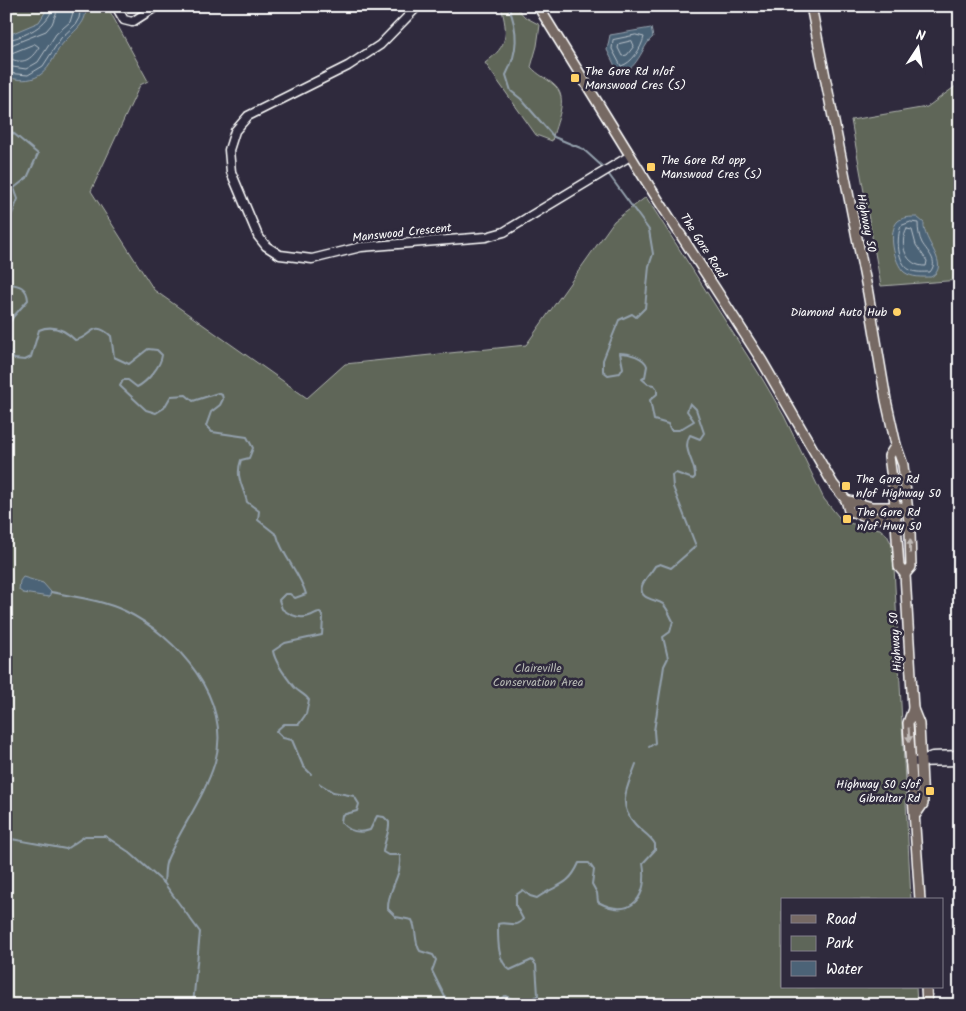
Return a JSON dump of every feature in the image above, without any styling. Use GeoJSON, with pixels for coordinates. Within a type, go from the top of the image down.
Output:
{"type":"FeatureCollection","features":[{"type":"Feature","properties":{"kind":"main road","name":"The Gore Road"},"geometry":{"type":"LineString","coordinates":[[538,6],[630,156],[762,361],[833,484],[846,500],[849,511],[861,516],[877,518],[896,517]]}},
{"type":"Feature","properties":{"kind":"main road","name":"Highway 50"},"geometry":{"type":"LineString","coordinates":[[811,6],[896,445],[904,465],[908,507],[910,566],[905,574],[913,708],[919,724],[923,804],[916,814]]}},
{"type":"Feature","properties":{"kind":"main road","name":"Highway 50"},"geometry":{"type":"LineString","coordinates":[[896,445],[889,456],[899,567],[905,574]]}},
{"type":"Feature","properties":{"kind":"main road"},"geometry":{"type":"LineString","coordinates":[[846,500],[872,508],[908,507]]}},
{"type":"Feature","properties":{"kind":"main road","name":"Highway 50"},"geometry":{"type":"LineString","coordinates":[[913,708],[908,723],[912,805],[916,814],[920,898]]}},
{"type":"Feature","properties":{"kind":"main road"},"geometry":{"type":"LineString","coordinates":[[926,988],[927,1005]]}},
{"type":"Feature","properties":{"kind":"street"},"geometry":{"type":"LineString","coordinates":[[116,6],[124,20],[132,22],[140,19],[157,6]]}},
{"type":"Feature","properties":{"kind":"street","name":"Manswood Crescent"},"geometry":{"type":"LineString","coordinates":[[418,6],[380,45],[348,66],[248,116],[235,131],[229,150],[231,172],[258,236],[266,246],[280,255],[312,259],[361,247],[486,237],[504,232],[630,156]]}},
{"type":"Feature","properties":{"kind":"street"},"geometry":{"type":"LineString","coordinates":[[921,761],[932,756],[960,755]]}},
{"type":"Feature","properties":{"kind":"street"},"geometry":{"type":"LineString","coordinates":[[910,762],[960,761]]}},
{"type":"Feature","properties":{"kind":"green space","name":"Claireville Conservation Area"},"geometry":{"type":"Polygon","coordinates":[[[6,6],[107,6],[148,81],[140,85],[91,191],[154,290],[307,398],[345,364],[526,345],[614,221],[646,197],[763,380],[784,416],[824,499],[843,522],[880,529],[887,535],[893,547],[911,898],[781,898],[781,988],[916,988],[917,1005],[6,1005],[6,6]]]}},
{"type":"Feature","properties":{"kind":"green space"},"geometry":{"type":"Polygon","coordinates":[[[501,6],[515,6],[525,17],[540,25],[531,67],[553,84],[561,96],[560,111],[552,141],[536,135],[485,63],[499,50],[505,38],[505,24],[501,6]]]}},
{"type":"Feature","properties":{"kind":"green space"},"geometry":{"type":"Polygon","coordinates":[[[960,83],[960,280],[881,286],[851,120],[927,107],[960,83]]]}},
{"type":"Feature","properties":{"kind":"water"},"geometry":{"type":"Polygon","coordinates":[[[49,6],[85,6],[85,17],[80,26],[62,45],[44,72],[32,79],[23,80],[6,77],[6,36],[39,22],[49,6]]]}},
{"type":"Feature","properties":{"kind":"water"},"geometry":{"type":"Polygon","coordinates":[[[651,28],[653,37],[635,64],[625,71],[618,72],[607,50],[610,35],[651,28]]]}},
{"type":"Feature","properties":{"kind":"water"},"geometry":{"type":"Polygon","coordinates":[[[907,217],[917,217],[924,223],[927,237],[937,259],[937,272],[931,277],[917,277],[904,272],[897,262],[893,247],[893,232],[898,221],[907,217]]]}},
{"type":"Feature","properties":{"kind":"water"},"geometry":{"type":"Polygon","coordinates":[[[23,577],[43,583],[51,592],[49,597],[23,593],[19,590],[20,581],[23,577]]]}},
{"type":"Feature","properties":{"kind":"waterway"},"geometry":{"type":"LineString","coordinates":[[508,6],[512,15],[516,41],[513,58],[506,75],[511,91],[521,99],[554,137],[583,149],[604,168]]}},
{"type":"Feature","properties":{"kind":"waterway"},"geometry":{"type":"LineString","coordinates":[[6,127],[38,154],[27,178],[14,188],[18,199],[10,219],[6,219]]}},
{"type":"Feature","properties":{"kind":"waterway"},"geometry":{"type":"LineString","coordinates":[[607,172],[649,230],[653,254],[649,266],[645,308],[636,317],[632,314],[619,320],[603,360],[603,371],[608,375],[620,373],[623,368],[620,353],[640,358],[647,366],[645,377],[642,379],[648,384],[654,385],[657,389],[657,394],[650,400],[654,420],[668,424],[671,430],[679,430],[694,421],[687,411],[690,403],[696,409],[704,433],[700,439],[690,435],[688,440],[687,446],[695,477],[693,479],[676,473],[672,475],[673,487],[696,546],[671,568],[660,564],[655,566],[642,586],[645,597],[663,604],[673,621],[670,632],[663,637],[668,658],[664,666],[654,731],[655,743],[649,747]]}},
{"type":"Feature","properties":{"kind":"waterway"},"geometry":{"type":"LineString","coordinates":[[6,283],[24,289],[28,300],[13,317],[6,330]]}},
{"type":"Feature","properties":{"kind":"waterway"},"geometry":{"type":"LineString","coordinates":[[6,348],[14,359],[25,360],[31,357],[39,330],[44,328],[58,329],[67,333],[75,340],[80,339],[95,329],[100,329],[111,336],[114,357],[129,364],[148,349],[157,350],[162,355],[156,369],[141,385],[137,387],[128,380],[123,380],[120,386],[146,410],[156,413],[164,408],[171,396],[186,395],[193,401],[218,393],[222,395],[223,399],[220,405],[211,412],[206,426],[212,432],[247,437],[253,448],[249,458],[241,460],[239,466],[240,481],[247,502],[259,511],[258,520],[277,535],[282,549],[300,579],[306,594],[295,598],[290,594],[285,594],[279,600],[282,609],[298,617],[311,616],[320,612],[323,618],[322,635],[285,643],[273,651],[278,665],[288,679],[309,700],[306,714],[299,724],[284,724],[276,731],[283,738],[292,740],[303,766],[311,774]]}},
{"type":"Feature","properties":{"kind":"waterway"},"geometry":{"type":"LineString","coordinates":[[51,592],[107,604],[145,622],[164,636],[181,653],[196,673],[208,694],[216,716],[218,739],[215,762],[205,788],[167,860],[164,883]]}},
{"type":"Feature","properties":{"kind":"waterway"},"geometry":{"type":"LineString","coordinates":[[501,1005],[500,999],[505,996],[518,1001],[526,1001],[538,995],[536,965],[532,960],[510,970],[500,956],[498,924],[518,924],[523,919],[516,906],[516,895],[523,890],[530,896],[537,898],[566,881],[579,863],[589,863],[594,870],[592,884],[597,893],[598,902],[610,907],[620,908],[636,902],[640,895],[643,886],[643,863],[655,850],[655,844],[635,824],[626,809],[625,795],[636,764]]}},
{"type":"Feature","properties":{"kind":"waterway"},"geometry":{"type":"LineString","coordinates":[[320,784],[333,792],[354,796],[359,804],[357,811],[342,815],[341,822],[351,830],[358,832],[370,830],[377,816],[384,817],[389,822],[383,852],[388,855],[400,855],[400,862],[388,902],[388,909],[396,917],[412,920],[420,951],[433,955],[436,960],[432,971],[449,1005]]}},
{"type":"Feature","properties":{"kind":"waterway"},"geometry":{"type":"LineString","coordinates":[[6,838],[66,849],[85,836],[105,836],[129,852],[164,883],[200,932],[193,1005]]}},
{"type":"Feature","properties":{"kind":"place","name":"The Gore Rd n/of Manswood Cres (S)"},"geometry":{"type":"Point","coordinates":[575,78]}},
{"type":"Feature","properties":{"kind":"place","name":"The Gore Rd opp Manswood Cres (S)"},"geometry":{"type":"Point","coordinates":[651,167]}},
{"type":"Feature","properties":{"kind":"place","name":"Diamond Auto Hub"},"geometry":{"type":"Point","coordinates":[897,312]}},
{"type":"Feature","properties":{"kind":"place","name":"The Gore Rd n/of Highway 50"},"geometry":{"type":"Point","coordinates":[846,486]}},
{"type":"Feature","properties":{"kind":"place","name":"The Gore Rd n/of Hwy 50"},"geometry":{"type":"Point","coordinates":[847,519]}},
{"type":"Feature","properties":{"kind":"place","name":"Highway 50 s/of Gibraltar Rd"},"geometry":{"type":"Point","coordinates":[930,791]}}]}
